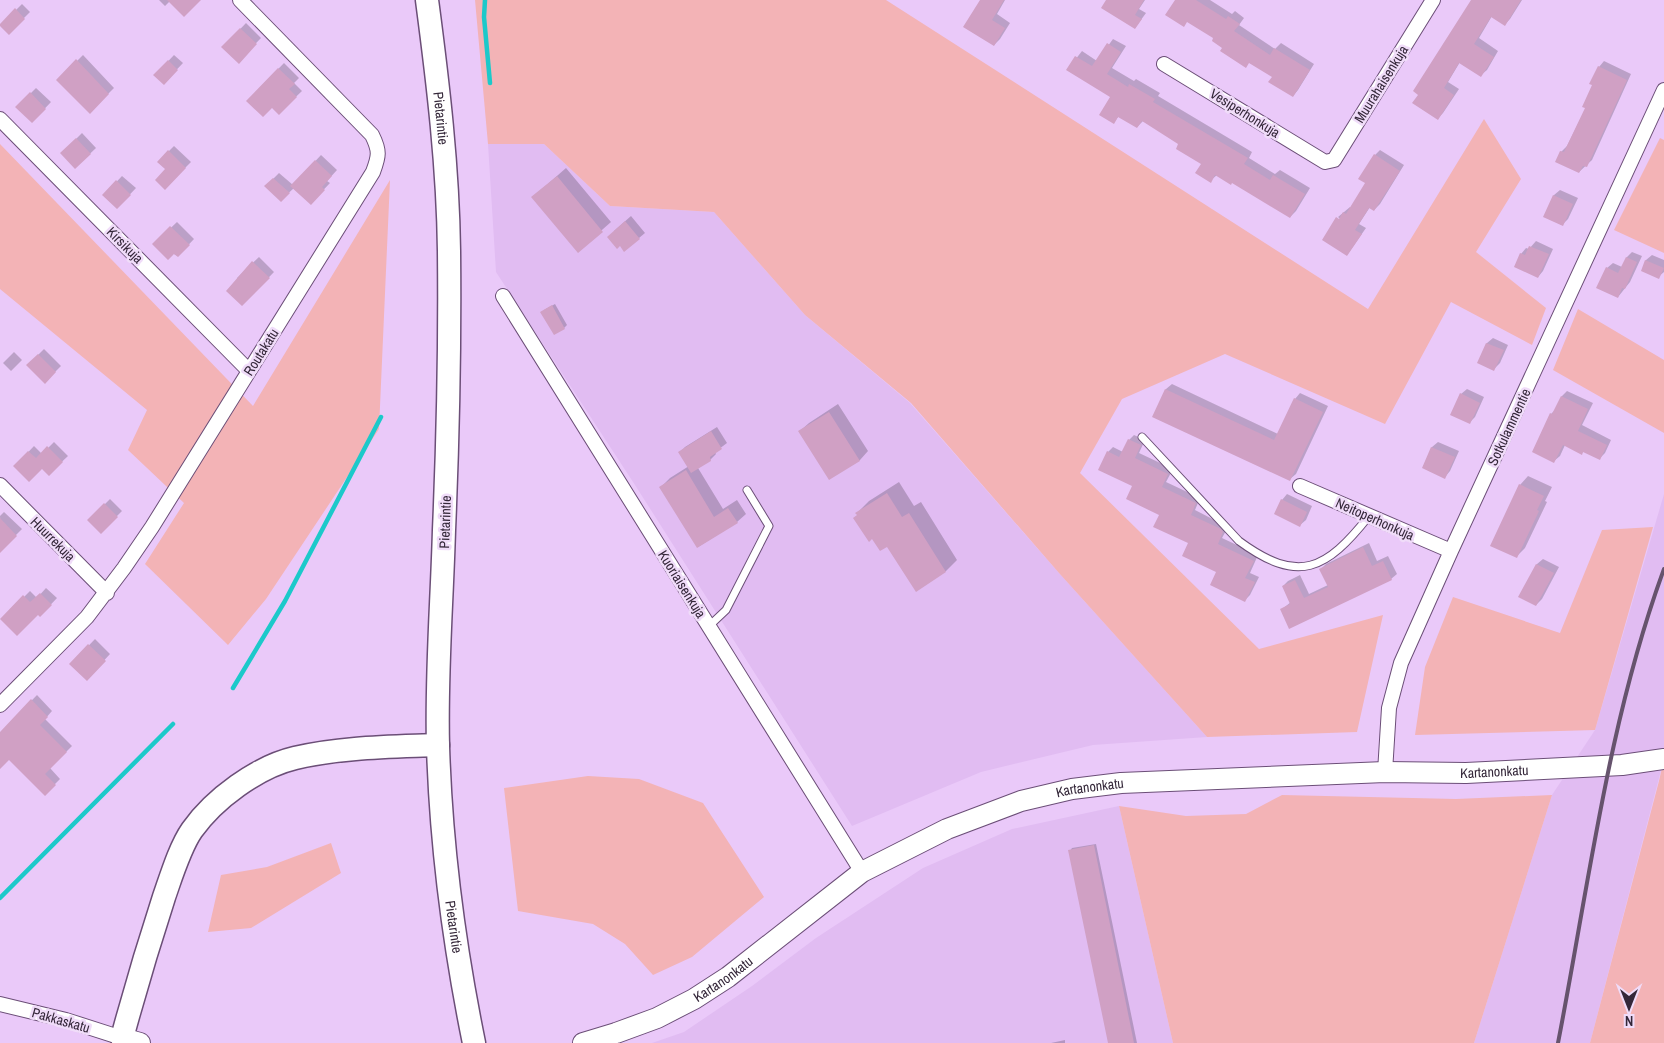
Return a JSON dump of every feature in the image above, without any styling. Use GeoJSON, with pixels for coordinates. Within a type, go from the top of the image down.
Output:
{"type":"FeatureCollection","features":[{"type":"Feature","properties":{"kind":"main road","name":"Pietarintie"},"geometry":{"type":"LineString","coordinates":[[427,0],[444,162],[449,248],[449,383],[438,744],[444,841],[462,985],[474,1043]]}},
{"type":"Feature","properties":{"kind":"main road"},"geometry":{"type":"LineString","coordinates":[[131,1040],[152,932],[174,868],[191,831],[216,802],[252,776],[293,758],[338,750],[438,744]]}},
{"type":"Feature","properties":{"kind":"main road","name":"Kartanonkatu"},"geometry":{"type":"LineString","coordinates":[[583,1043],[616,1034],[657,1018],[694,999],[736,971],[862,872],[947,829],[1021,801],[1072,789],[1121,783],[1385,772],[1466,773],[1540,770],[1622,765],[1664,759]]}},
{"type":"Feature","properties":{"kind":"street","name":"Routakatu"},"geometry":{"type":"LineString","coordinates":[[0,705],[87,617],[107,593],[152,527],[373,172],[378,157],[378,146],[372,135],[240,0]]}},
{"type":"Feature","properties":{"kind":"street","name":"Muurahaisenkuja"},"geometry":{"type":"LineString","coordinates":[[1325,162],[1334,160],[1433,0]]}},
{"type":"Feature","properties":{"kind":"street","name":"Vesiperhonkuja"},"geometry":{"type":"LineString","coordinates":[[1164,64],[1325,162]]}},
{"type":"Feature","properties":{"kind":"street","name":"Sotkulammentie"},"geometry":{"type":"LineString","coordinates":[[1385,772],[1389,708],[1401,663],[1664,90]]}},
{"type":"Feature","properties":{"kind":"street","name":"Kirsikuja"},"geometry":{"type":"LineString","coordinates":[[0,119],[249,370]]}},
{"type":"Feature","properties":{"kind":"street","name":"Kuoriaisenkuja"},"geometry":{"type":"LineString","coordinates":[[503,296],[862,872]]}},
{"type":"Feature","properties":{"kind":"street","name":"Huurrekuja"},"geometry":{"type":"LineString","coordinates":[[0,485],[107,593]]}},
{"type":"Feature","properties":{"kind":"street","name":"Neitoperhonkuja"},"geometry":{"type":"LineString","coordinates":[[1300,486],[1451,551]]}},
{"type":"Feature","properties":{"kind":"street","name":"Pakkaskatu"},"geometry":{"type":"LineString","coordinates":[[0,1004],[66,1020],[131,1040]]}},
{"type":"Feature","properties":{"kind":"lane"},"geometry":{"type":"LineString","coordinates":[[1142,437],[1239,541],[1255,553],[1283,566],[1301,568],[1318,563],[1336,551],[1369,516]]}},
{"type":"Feature","properties":{"kind":"lane"},"geometry":{"type":"LineString","coordinates":[[708,627],[726,610],[770,526],[748,490]]}},
{"type":"Feature","properties":{"kind":"shaded area"},"geometry":{"type":"Polygon","coordinates":[[[475,0],[886,0],[1368,309],[1484,119],[1521,179],[1476,252],[1546,308],[1532,345],[1451,302],[1385,424],[1225,354],[1122,399],[1080,473],[1259,649],[1383,615],[1357,732],[1207,737],[1059,573],[911,403],[805,315],[714,212],[610,206],[544,144],[488,144],[475,0]]]}},
{"type":"Feature","properties":{"kind":"shaded area"},"geometry":{"type":"Polygon","coordinates":[[[1660,138],[1664,140],[1664,253],[1614,230],[1660,138]]]}},
{"type":"Feature","properties":{"kind":"shaded area"},"geometry":{"type":"Polygon","coordinates":[[[0,144],[253,406],[390,180],[379,429],[266,599],[228,645],[145,564],[184,503],[128,450],[147,410],[0,289],[0,144]]]}},
{"type":"Feature","properties":{"kind":"shaded area"},"geometry":{"type":"Polygon","coordinates":[[[488,144],[544,144],[610,206],[714,212],[805,315],[910,403],[1059,573],[1207,737],[1093,745],[981,772],[852,826],[635,485],[496,272],[488,144]]]}},
{"type":"Feature","properties":{"kind":"shaded area"},"geometry":{"type":"Polygon","coordinates":[[[1578,309],[1664,360],[1664,433],[1553,370],[1578,309]]]}},
{"type":"Feature","properties":{"kind":"shaded area"},"geometry":{"type":"Polygon","coordinates":[[[1664,494],[1664,759],[1590,1043],[1474,1043],[1552,795],[1595,730],[1664,494]]]}},
{"type":"Feature","properties":{"kind":"shaded area"},"geometry":{"type":"Polygon","coordinates":[[[1653,527],[1595,730],[1415,735],[1425,667],[1453,597],[1560,633],[1602,530],[1653,527]]]}},
{"type":"Feature","properties":{"kind":"shaded area"},"geometry":{"type":"Polygon","coordinates":[[[1664,759],[1664,1043],[1590,1043],[1659,781],[1664,759]]]}},
{"type":"Feature","properties":{"kind":"shaded area"},"geometry":{"type":"Polygon","coordinates":[[[588,776],[639,779],[703,803],[764,897],[692,957],[653,975],[625,944],[593,924],[518,911],[504,788],[588,776]]]}},
{"type":"Feature","properties":{"kind":"shaded area"},"geometry":{"type":"Polygon","coordinates":[[[1282,795],[1456,799],[1552,795],[1474,1043],[1173,1043],[1119,806],[1186,816],[1246,814],[1282,795]]]}},
{"type":"Feature","properties":{"kind":"shaded area"},"geometry":{"type":"Polygon","coordinates":[[[1119,806],[1173,1043],[652,1043],[684,1032],[752,986],[816,938],[923,868],[1012,829],[1119,806]]]}},
{"type":"Feature","properties":{"kind":"shaded area"},"geometry":{"type":"Polygon","coordinates":[[[331,843],[341,873],[251,928],[208,932],[221,875],[267,867],[331,843]]]}},
{"type":"Feature","properties":{"kind":"building"},"geometry":{"type":"Polygon","coordinates":[[[167,0],[201,0],[184,17],[167,0]]]}},
{"type":"Feature","properties":{"kind":"building"},"geometry":{"type":"Polygon","coordinates":[[[980,0],[1004,0],[992,20],[1005,28],[994,46],[963,27],[980,0]]]}},
{"type":"Feature","properties":{"kind":"building"},"geometry":{"type":"Polygon","coordinates":[[[1106,0],[1144,0],[1135,15],[1142,19],[1135,29],[1101,8],[1106,0]]]}},
{"type":"Feature","properties":{"kind":"building"},"geometry":{"type":"Polygon","coordinates":[[[1175,0],[1196,0],[1226,19],[1228,16],[1240,24],[1234,31],[1270,55],[1274,48],[1310,70],[1293,97],[1268,82],[1272,77],[1249,63],[1246,68],[1220,51],[1222,48],[1212,41],[1213,38],[1187,22],[1184,27],[1165,15],[1175,0]]]}},
{"type":"Feature","properties":{"kind":"building"},"geometry":{"type":"Polygon","coordinates":[[[1471,0],[1521,0],[1505,26],[1491,17],[1474,44],[1494,57],[1481,77],[1459,63],[1444,88],[1454,95],[1438,120],[1412,103],[1418,95],[1413,91],[1471,0]]]}},
{"type":"Feature","properties":{"kind":"building"},"geometry":{"type":"Polygon","coordinates":[[[15,8],[25,19],[9,35],[0,24],[15,8]]]}},
{"type":"Feature","properties":{"kind":"building"},"geometry":{"type":"Polygon","coordinates":[[[240,28],[257,44],[239,64],[221,47],[240,28]]]}},
{"type":"Feature","properties":{"kind":"building"},"geometry":{"type":"Polygon","coordinates":[[[1107,43],[1121,52],[1107,74],[1128,87],[1129,84],[1155,99],[1153,102],[1248,158],[1244,164],[1270,180],[1273,175],[1305,194],[1290,218],[1232,183],[1231,185],[1215,175],[1211,183],[1195,173],[1201,164],[1176,149],[1178,144],[1142,121],[1137,128],[1118,117],[1114,124],[1099,115],[1110,97],[1066,70],[1075,56],[1092,66],[1107,43]]]}},
{"type":"Feature","properties":{"kind":"building"},"geometry":{"type":"Polygon","coordinates":[[[76,59],[109,94],[90,114],[56,80],[76,59]]]}},
{"type":"Feature","properties":{"kind":"building"},"geometry":{"type":"Polygon","coordinates":[[[168,60],[178,70],[164,85],[153,75],[168,60]]]}},
{"type":"Feature","properties":{"kind":"building"},"geometry":{"type":"Polygon","coordinates":[[[1598,66],[1627,80],[1587,167],[1583,166],[1579,173],[1555,162],[1560,151],[1564,152],[1585,108],[1582,107],[1592,85],[1589,84],[1598,66]]]}},
{"type":"Feature","properties":{"kind":"building"},"geometry":{"type":"Polygon","coordinates":[[[278,68],[295,84],[289,89],[297,97],[279,115],[272,108],[263,117],[246,101],[278,68]]]}},
{"type":"Feature","properties":{"kind":"building"},"geometry":{"type":"Polygon","coordinates":[[[30,92],[46,109],[32,123],[15,107],[30,92]]]}},
{"type":"Feature","properties":{"kind":"building"},"geometry":{"type":"Polygon","coordinates":[[[76,138],[91,154],[75,169],[60,153],[76,138]]]}},
{"type":"Feature","properties":{"kind":"building"},"geometry":{"type":"Polygon","coordinates":[[[168,150],[186,168],[165,190],[155,180],[165,169],[157,162],[168,150]]]}},
{"type":"Feature","properties":{"kind":"building"},"geometry":{"type":"Polygon","coordinates":[[[1374,154],[1400,171],[1374,211],[1369,208],[1355,230],[1362,234],[1347,256],[1322,240],[1336,217],[1339,219],[1343,212],[1346,214],[1365,183],[1358,179],[1374,154]]]}},
{"type":"Feature","properties":{"kind":"building"},"geometry":{"type":"Polygon","coordinates":[[[315,160],[332,176],[322,187],[325,190],[311,205],[290,186],[315,160]]]}},
{"type":"Feature","properties":{"kind":"building"},"geometry":{"type":"Polygon","coordinates":[[[557,176],[603,232],[578,253],[531,197],[557,176]]]}},
{"type":"Feature","properties":{"kind":"building"},"geometry":{"type":"Polygon","coordinates":[[[273,178],[290,193],[281,202],[264,186],[273,178]]]}},
{"type":"Feature","properties":{"kind":"building"},"geometry":{"type":"Polygon","coordinates":[[[116,180],[131,195],[117,209],[102,195],[116,180]]]}},
{"type":"Feature","properties":{"kind":"building"},"geometry":{"type":"Polygon","coordinates":[[[1553,195],[1573,204],[1563,226],[1543,217],[1553,195]]]}},
{"type":"Feature","properties":{"kind":"building"},"geometry":{"type":"Polygon","coordinates":[[[625,221],[640,239],[624,252],[620,246],[617,249],[607,237],[625,221]]]}},
{"type":"Feature","properties":{"kind":"building"},"geometry":{"type":"Polygon","coordinates":[[[170,226],[190,245],[178,257],[174,254],[168,260],[152,244],[170,226]]]}},
{"type":"Feature","properties":{"kind":"building"},"geometry":{"type":"Polygon","coordinates":[[[1529,246],[1549,254],[1538,278],[1514,267],[1520,253],[1525,255],[1529,246]]]}},
{"type":"Feature","properties":{"kind":"building"},"geometry":{"type":"Polygon","coordinates":[[[1626,257],[1637,262],[1625,289],[1622,288],[1618,298],[1596,288],[1606,267],[1618,273],[1626,257]]]}},
{"type":"Feature","properties":{"kind":"building"},"geometry":{"type":"Polygon","coordinates":[[[1645,260],[1664,268],[1659,279],[1641,271],[1645,260]]]}},
{"type":"Feature","properties":{"kind":"building"},"geometry":{"type":"Polygon","coordinates":[[[252,261],[270,278],[242,306],[226,291],[252,261]]]}},
{"type":"Feature","properties":{"kind":"building"},"geometry":{"type":"Polygon","coordinates":[[[552,305],[565,329],[554,335],[540,312],[552,305]]]}},
{"type":"Feature","properties":{"kind":"building"},"geometry":{"type":"Polygon","coordinates":[[[1486,343],[1504,350],[1494,371],[1477,363],[1486,343]]]}},
{"type":"Feature","properties":{"kind":"building"},"geometry":{"type":"Polygon","coordinates":[[[38,354],[56,372],[45,384],[26,365],[38,354]]]}},
{"type":"Feature","properties":{"kind":"building"},"geometry":{"type":"Polygon","coordinates":[[[1165,389],[1274,440],[1294,398],[1323,412],[1290,481],[1152,417],[1165,389]]]}},
{"type":"Feature","properties":{"kind":"building"},"geometry":{"type":"Polygon","coordinates":[[[1460,393],[1480,403],[1470,424],[1450,415],[1460,393]]]}},
{"type":"Feature","properties":{"kind":"building"},"geometry":{"type":"Polygon","coordinates":[[[1561,396],[1588,409],[1578,431],[1607,445],[1600,460],[1583,452],[1582,455],[1563,445],[1554,463],[1532,452],[1550,413],[1552,414],[1561,396]]]}},
{"type":"Feature","properties":{"kind":"building"},"geometry":{"type":"Polygon","coordinates":[[[829,412],[860,461],[829,480],[798,431],[829,412]]]}},
{"type":"Feature","properties":{"kind":"building"},"geometry":{"type":"Polygon","coordinates":[[[711,431],[722,449],[710,457],[711,461],[691,473],[678,452],[711,431]]]}},
{"type":"Feature","properties":{"kind":"building"},"geometry":{"type":"Polygon","coordinates":[[[1128,439],[1141,445],[1135,458],[1168,474],[1162,487],[1196,503],[1191,515],[1221,529],[1223,532],[1218,544],[1254,561],[1245,578],[1255,582],[1245,602],[1210,585],[1216,572],[1182,556],[1188,543],[1153,527],[1159,515],[1126,499],[1132,486],[1098,470],[1107,451],[1119,457],[1128,439]]]}},
{"type":"Feature","properties":{"kind":"building"},"geometry":{"type":"Polygon","coordinates":[[[47,446],[63,462],[49,476],[42,469],[29,482],[13,466],[28,451],[36,458],[47,446]]]}},
{"type":"Feature","properties":{"kind":"building"},"geometry":{"type":"Polygon","coordinates":[[[1431,447],[1455,457],[1445,479],[1422,468],[1431,447]]]}},
{"type":"Feature","properties":{"kind":"building"},"geometry":{"type":"Polygon","coordinates":[[[686,470],[714,517],[728,508],[738,523],[697,548],[659,487],[686,470]]]}},
{"type":"Feature","properties":{"kind":"building"},"geometry":{"type":"Polygon","coordinates":[[[1519,484],[1544,496],[1517,558],[1490,546],[1519,484]]]}},
{"type":"Feature","properties":{"kind":"building"},"geometry":{"type":"Polygon","coordinates":[[[887,493],[902,517],[909,513],[946,572],[916,592],[887,547],[880,551],[872,539],[869,542],[853,518],[857,515],[855,513],[887,493]]]}},
{"type":"Feature","properties":{"kind":"building"},"geometry":{"type":"Polygon","coordinates":[[[1281,499],[1307,512],[1300,527],[1274,514],[1281,499]]]}},
{"type":"Feature","properties":{"kind":"building"},"geometry":{"type":"Polygon","coordinates":[[[104,503],[118,517],[101,534],[87,520],[104,503]]]}},
{"type":"Feature","properties":{"kind":"building"},"geometry":{"type":"Polygon","coordinates":[[[0,518],[17,536],[0,553],[0,518]]]}},
{"type":"Feature","properties":{"kind":"building"},"geometry":{"type":"Polygon","coordinates":[[[1363,547],[1372,566],[1383,561],[1392,580],[1289,629],[1280,609],[1290,604],[1282,586],[1295,580],[1304,598],[1328,587],[1319,569],[1363,547]]]}},
{"type":"Feature","properties":{"kind":"building"},"geometry":{"type":"Polygon","coordinates":[[[1536,564],[1554,573],[1536,606],[1518,597],[1536,564]]]}},
{"type":"Feature","properties":{"kind":"building"},"geometry":{"type":"Polygon","coordinates":[[[40,593],[52,605],[40,617],[38,615],[17,636],[0,619],[23,595],[30,602],[40,593]]]}},
{"type":"Feature","properties":{"kind":"building"},"geometry":{"type":"Polygon","coordinates":[[[88,644],[106,661],[87,681],[69,664],[88,644]]]}},
{"type":"Feature","properties":{"kind":"building"},"geometry":{"type":"Polygon","coordinates":[[[31,699],[48,717],[40,725],[67,752],[45,774],[56,785],[45,796],[9,760],[0,769],[0,732],[31,699]]]}},
{"type":"Feature","properties":{"kind":"building"},"geometry":{"type":"Polygon","coordinates":[[[1094,845],[1134,1043],[1108,1043],[1068,850],[1094,845]]]}},
{"type":"Feature","properties":{"kind":"waterway"},"geometry":{"type":"LineString","coordinates":[[485,0],[484,17],[490,83]]}},
{"type":"Feature","properties":{"kind":"waterway"},"geometry":{"type":"LineString","coordinates":[[233,688],[285,601],[381,417]]}},
{"type":"Feature","properties":{"kind":"waterway"},"geometry":{"type":"LineString","coordinates":[[0,898],[173,724]]}},
{"type":"Feature","properties":{"kind":"railway"},"geometry":{"type":"LineString","coordinates":[[1558,1043],[1590,863],[1614,744],[1628,685],[1664,569]]}}]}
